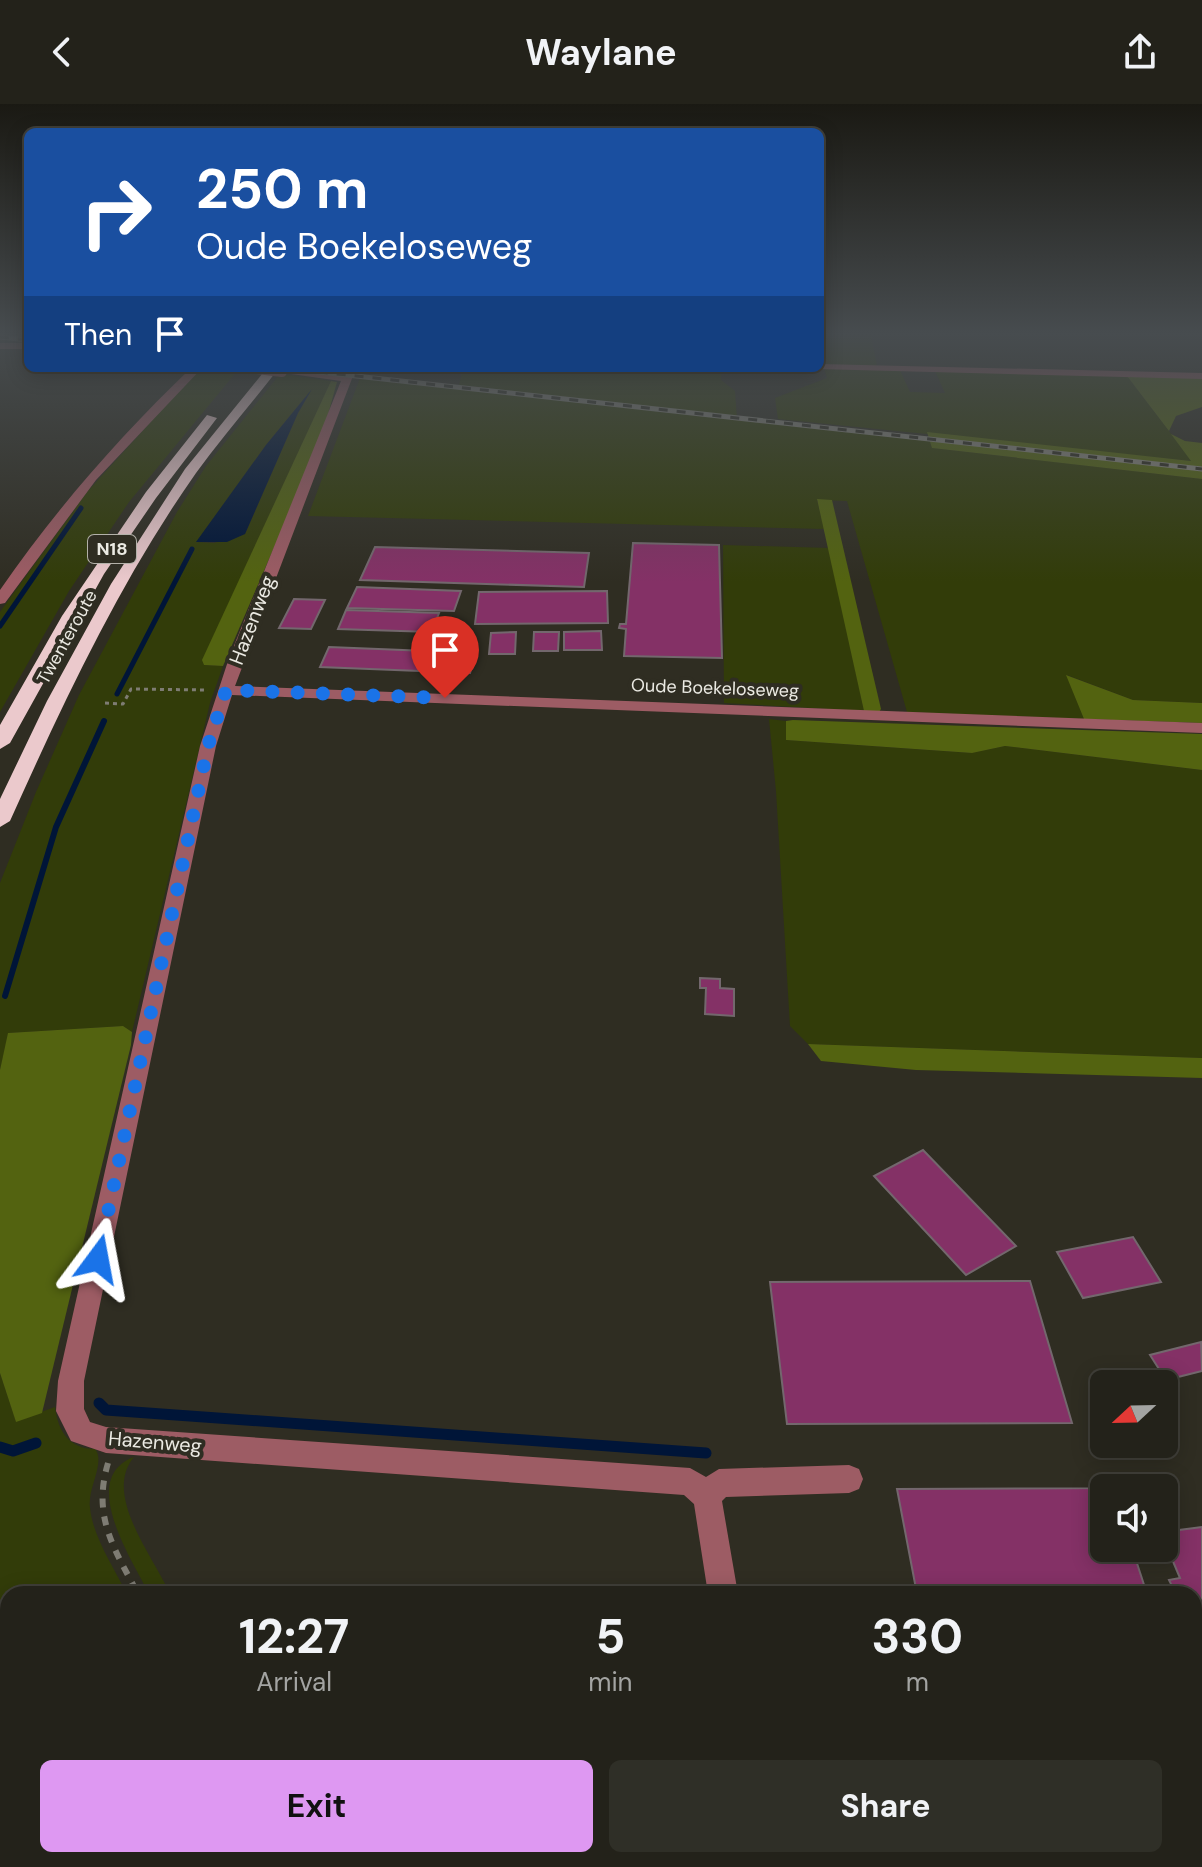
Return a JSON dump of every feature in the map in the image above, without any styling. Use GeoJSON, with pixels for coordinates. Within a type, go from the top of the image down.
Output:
{"type":"FeatureCollection","features":[{"type":"Feature","properties":{"kind":"highway","name":"Twenteroute"},"geometry":{"type":"LineString","coordinates":[[0,743],[67,620],[126,527],[213,417]]}},
{"type":"Feature","properties":{"kind":"highway","name":"Twenteroute"},"geometry":{"type":"LineString","coordinates":[[0,821],[51,706],[133,561],[208,446],[234,417]]}},
{"type":"Feature","properties":{"kind":"street"},"geometry":{"type":"LineString","coordinates":[[0,600],[82,487],[145,417]]}},
{"type":"Feature","properties":{"kind":"street","name":"Hazenweg"},"geometry":{"type":"LineString","coordinates":[[333,417],[226,690],[208,746],[71,1381],[70,1411],[81,1432],[117,1441],[690,1482],[707,1496]]}},
{"type":"Feature","properties":{"kind":"street","name":"Oude Boekeloseweg"},"geometry":{"type":"LineString","coordinates":[[226,690],[1202,728]]}},
{"type":"Feature","properties":{"kind":"street"},"geometry":{"type":"LineString","coordinates":[[722,1586],[707,1496],[719,1483],[849,1479]]}},
{"type":"Feature","properties":{"kind":"path"},"geometry":{"type":"LineString","coordinates":[[105,703],[123,704],[131,689],[226,690]]}},
{"type":"Feature","properties":{"kind":"path"},"geometry":{"type":"LineString","coordinates":[[117,1441],[101,1481],[98,1499],[104,1524],[134,1586]]}},
{"type":"Feature","properties":{"kind":"green space"},"geometry":{"type":"Polygon","coordinates":[[[155,417],[199,417],[129,502],[69,591],[0,712],[0,612],[87,492],[155,417]]]}},
{"type":"Feature","properties":{"kind":"green space"},"geometry":{"type":"Polygon","coordinates":[[[245,417],[289,417],[197,542],[214,543],[245,534],[296,417],[314,417],[203,660],[204,665],[223,666],[210,703],[132,1032],[123,1026],[9,1033],[0,1070],[0,883],[79,695],[177,512],[206,466],[245,417]]]}},
{"type":"Feature","properties":{"kind":"green space"},"geometry":{"type":"Polygon","coordinates":[[[314,417],[327,417],[322,436],[223,666],[204,665],[202,660],[314,417]]]}},
{"type":"Feature","properties":{"kind":"green space"},"geometry":{"type":"Polygon","coordinates":[[[345,417],[737,417],[930,440],[933,448],[1202,479],[1202,703],[1133,700],[1067,675],[1084,719],[907,712],[847,501],[817,500],[824,529],[308,516],[345,417]]]}},
{"type":"Feature","properties":{"kind":"green space"},"geometry":{"type":"Polygon","coordinates":[[[1159,417],[1192,461],[778,419],[1159,417]]]}},
{"type":"Feature","properties":{"kind":"green space"},"geometry":{"type":"Polygon","coordinates":[[[1159,417],[1175,417],[1169,431],[1159,417]]]}},
{"type":"Feature","properties":{"kind":"green space"},"geometry":{"type":"Polygon","coordinates":[[[927,432],[1191,461],[1171,434],[1185,441],[1202,443],[1202,479],[932,448],[927,432]]]}},
{"type":"Feature","properties":{"kind":"green space"},"geometry":{"type":"Polygon","coordinates":[[[817,499],[832,500],[881,709],[879,712],[864,711],[817,499]]]}},
{"type":"Feature","properties":{"kind":"green space"},"geometry":{"type":"Polygon","coordinates":[[[723,545],[830,548],[864,711],[724,703],[723,545]]]}},
{"type":"Feature","properties":{"kind":"green space"},"geometry":{"type":"Polygon","coordinates":[[[1066,675],[1133,700],[1202,703],[1202,723],[1084,719],[1066,675]]]}},
{"type":"Feature","properties":{"kind":"green space"},"geometry":{"type":"Polygon","coordinates":[[[769,719],[786,721],[786,740],[971,753],[1005,746],[1202,770],[1202,1058],[808,1044],[790,1026],[769,719]]]}},
{"type":"Feature","properties":{"kind":"green space"},"geometry":{"type":"Polygon","coordinates":[[[786,721],[1202,734],[1202,770],[1005,746],[972,753],[786,740],[786,721]]]}},
{"type":"Feature","properties":{"kind":"green space"},"geometry":{"type":"Polygon","coordinates":[[[123,1026],[132,1032],[131,1045],[42,1413],[16,1422],[0,1373],[0,1070],[8,1033],[123,1026]]]}},
{"type":"Feature","properties":{"kind":"green space"},"geometry":{"type":"Polygon","coordinates":[[[808,1044],[1202,1058],[1202,1078],[916,1070],[821,1061],[808,1044]]]}},
{"type":"Feature","properties":{"kind":"green space"},"geometry":{"type":"Polygon","coordinates":[[[0,1373],[16,1421],[55,1407],[66,1437],[78,1446],[95,1449],[98,1454],[90,1501],[92,1519],[123,1586],[0,1586],[0,1373]]]}},
{"type":"Feature","properties":{"kind":"green space"},"geometry":{"type":"Polygon","coordinates":[[[134,1457],[126,1472],[124,1489],[127,1507],[166,1586],[145,1586],[122,1542],[109,1501],[110,1483],[118,1468],[134,1457]]]}},
{"type":"Feature","properties":{"kind":"water"},"geometry":{"type":"Polygon","coordinates":[[[289,417],[296,417],[245,534],[227,542],[196,542],[289,417]]]}},
{"type":"Feature","properties":{"kind":"building"},"geometry":{"type":"Polygon","coordinates":[[[633,543],[719,545],[722,658],[624,656],[626,629],[619,628],[620,624],[626,624],[633,543]]]}},
{"type":"Feature","properties":{"kind":"building"},"geometry":{"type":"Polygon","coordinates":[[[375,547],[589,553],[584,587],[360,580],[375,547]]]}},
{"type":"Feature","properties":{"kind":"building"},"geometry":{"type":"Polygon","coordinates":[[[357,587],[461,591],[454,611],[347,608],[357,587]]]}},
{"type":"Feature","properties":{"kind":"building"},"geometry":{"type":"Polygon","coordinates":[[[607,591],[608,623],[475,624],[479,592],[607,591]]]}},
{"type":"Feature","properties":{"kind":"building"},"geometry":{"type":"Polygon","coordinates":[[[294,599],[325,600],[311,629],[279,628],[294,599]]]}},
{"type":"Feature","properties":{"kind":"building"},"geometry":{"type":"Polygon","coordinates":[[[346,610],[439,613],[432,632],[338,629],[346,610]]]}},
{"type":"Feature","properties":{"kind":"building"},"geometry":{"type":"Polygon","coordinates":[[[601,631],[602,650],[564,650],[564,632],[601,631]]]}},
{"type":"Feature","properties":{"kind":"building"},"geometry":{"type":"Polygon","coordinates":[[[437,632],[471,633],[468,645],[433,644],[437,632]]]}},
{"type":"Feature","properties":{"kind":"building"},"geometry":{"type":"Polygon","coordinates":[[[516,632],[515,654],[489,654],[491,633],[516,632]]]}},
{"type":"Feature","properties":{"kind":"building"},"geometry":{"type":"Polygon","coordinates":[[[534,632],[559,632],[558,651],[533,651],[534,632]]]}},
{"type":"Feature","properties":{"kind":"building"},"geometry":{"type":"Polygon","coordinates":[[[329,647],[476,653],[470,673],[320,667],[329,647]]]}},
{"type":"Feature","properties":{"kind":"building"},"geometry":{"type":"Polygon","coordinates":[[[700,978],[720,979],[720,988],[734,989],[734,1016],[705,1014],[706,988],[700,988],[700,978]]]}},
{"type":"Feature","properties":{"kind":"building"},"geometry":{"type":"Polygon","coordinates":[[[923,1150],[1016,1246],[966,1275],[874,1176],[923,1150]]]}},
{"type":"Feature","properties":{"kind":"building"},"geometry":{"type":"Polygon","coordinates":[[[1133,1237],[1161,1282],[1083,1298],[1057,1252],[1133,1237]]]}},
{"type":"Feature","properties":{"kind":"building"},"geometry":{"type":"Polygon","coordinates":[[[1030,1281],[1072,1423],[787,1424],[770,1282],[1030,1281]]]}},
{"type":"Feature","properties":{"kind":"building"},"geometry":{"type":"Polygon","coordinates":[[[1201,1342],[1202,1371],[1178,1377],[1178,1370],[1160,1370],[1150,1355],[1201,1342]]]}},
{"type":"Feature","properties":{"kind":"building"},"geometry":{"type":"Polygon","coordinates":[[[1090,1488],[1090,1562],[1137,1562],[1144,1586],[915,1586],[897,1489],[1090,1488]]]}},
{"type":"Feature","properties":{"kind":"building"},"geometry":{"type":"Polygon","coordinates":[[[1202,1527],[1202,1586],[1172,1586],[1169,1580],[1180,1578],[1173,1562],[1178,1562],[1178,1530],[1202,1527]]]}},
{"type":"Feature","properties":{"kind":"waterway"},"geometry":{"type":"LineString","coordinates":[[0,626],[81,508]]}},
{"type":"Feature","properties":{"kind":"waterway"},"geometry":{"type":"LineString","coordinates":[[117,694],[192,549]]}},
{"type":"Feature","properties":{"kind":"waterway"},"geometry":{"type":"LineString","coordinates":[[5,996],[56,827],[104,721]]}},
{"type":"Feature","properties":{"kind":"waterway"},"geometry":{"type":"LineString","coordinates":[[99,1403],[106,1410],[706,1453]]}},
{"type":"Feature","properties":{"kind":"waterway"},"geometry":{"type":"LineString","coordinates":[[0,1447],[13,1451],[36,1443]]}},
{"type":"Feature","properties":{"kind":"railway"},"geometry":{"type":"LineString","coordinates":[[731,417],[1202,469]]}},
{"type":"Feature","properties":{"kind":"route"},"geometry":{"type":"LineString","coordinates":[[98,1259],[208,746],[226,690],[445,698]]}}]}
